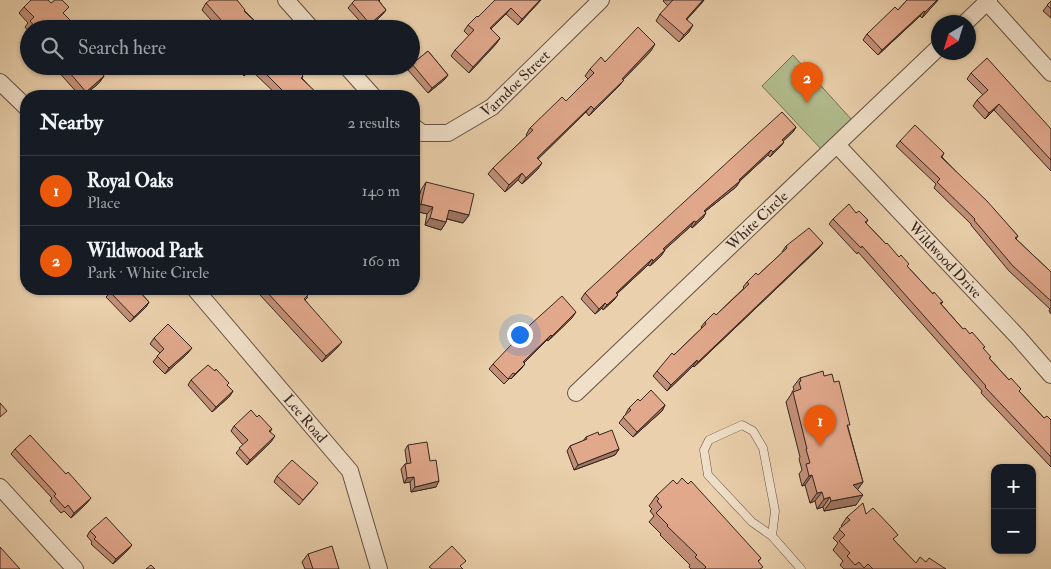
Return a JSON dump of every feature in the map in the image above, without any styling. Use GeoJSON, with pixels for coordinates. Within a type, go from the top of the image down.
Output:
{"type":"FeatureCollection","features":[{"type":"Feature","properties":{"kind":"street"},"geometry":{"type":"LineString","coordinates":[[286,0],[304,20]]}},
{"type":"Feature","properties":{"kind":"street","name":"Varndoe Street"},"geometry":{"type":"LineString","coordinates":[[420,132],[448,133],[492,107],[601,0]]}},
{"type":"Feature","properties":{"kind":"street"},"geometry":{"type":"LineString","coordinates":[[973,15],[988,1],[1051,73]]}},
{"type":"Feature","properties":{"kind":"street","name":"White Circle"},"geometry":{"type":"LineString","coordinates":[[576,393],[931,55]]}},
{"type":"Feature","properties":{"kind":"street"},"geometry":{"type":"LineString","coordinates":[[354,75],[368,90]]}},
{"type":"Feature","properties":{"kind":"street"},"geometry":{"type":"LineString","coordinates":[[0,82],[20,101]]}},
{"type":"Feature","properties":{"kind":"street","name":"Wildwood Drive"},"geometry":{"type":"LineString","coordinates":[[837,145],[1018,337],[1051,375]]}},
{"type":"Feature","properties":{"kind":"street","name":"Lee Road"},"geometry":{"type":"LineString","coordinates":[[200,295],[350,470],[379,569]]}},
{"type":"Feature","properties":{"kind":"street"},"geometry":{"type":"LineString","coordinates":[[0,487],[76,569]]}},
{"type":"Feature","properties":{"kind":"lane"},"geometry":{"type":"LineString","coordinates":[[772,536],[775,511],[763,448],[753,431],[742,425],[709,440],[704,450],[708,475],[752,522],[772,536],[801,569]]}},
{"type":"Feature","properties":{"kind":"green space"},"geometry":{"type":"Polygon","coordinates":[[[793,55],[852,120],[821,149],[762,86],[793,55]]]}},
{"type":"Feature","properties":{"kind":"building"},"geometry":{"type":"Polygon","coordinates":[[[31,0],[48,0],[51,3],[55,0],[62,0],[69,7],[63,13],[70,20],[31,20],[34,17],[24,7],[31,0]]]}},
{"type":"Feature","properties":{"kind":"building"},"geometry":{"type":"Polygon","coordinates":[[[210,0],[237,0],[244,11],[254,20],[221,20],[206,3],[210,0]]]}},
{"type":"Feature","properties":{"kind":"building"},"geometry":{"type":"Polygon","coordinates":[[[355,0],[378,0],[386,10],[375,20],[367,20],[352,3],[355,0]]]}},
{"type":"Feature","properties":{"kind":"building"},"geometry":{"type":"Polygon","coordinates":[[[495,0],[540,0],[522,19],[511,8],[490,28],[500,38],[473,67],[455,50],[474,30],[468,25],[495,0]]]}},
{"type":"Feature","properties":{"kind":"building"},"geometry":{"type":"Polygon","coordinates":[[[673,0],[703,0],[686,19],[693,25],[684,35],[660,14],[673,0]]]}},
{"type":"Feature","properties":{"kind":"building"},"geometry":{"type":"Polygon","coordinates":[[[907,0],[937,0],[882,50],[867,34],[895,7],[898,10],[907,0]]]}},
{"type":"Feature","properties":{"kind":"building"},"geometry":{"type":"Polygon","coordinates":[[[1051,1],[1051,9],[1047,5],[1051,1]]]}},
{"type":"Feature","properties":{"kind":"building"},"geometry":{"type":"Polygon","coordinates":[[[638,27],[655,44],[622,79],[624,80],[594,109],[591,106],[537,158],[542,163],[526,178],[522,173],[509,185],[493,168],[533,130],[530,128],[562,97],[566,101],[594,73],[590,69],[601,57],[605,62],[638,27]]]}},
{"type":"Feature","properties":{"kind":"building"},"geometry":{"type":"Polygon","coordinates":[[[428,51],[448,75],[432,88],[420,74],[420,58],[428,51]]]}},
{"type":"Feature","properties":{"kind":"building"},"geometry":{"type":"Polygon","coordinates":[[[987,58],[1051,129],[1051,160],[999,104],[989,113],[977,100],[988,90],[971,73],[987,58]]]}},
{"type":"Feature","properties":{"kind":"building"},"geometry":{"type":"Polygon","coordinates":[[[72,75],[104,76],[88,90],[84,90],[72,75]]]}},
{"type":"Feature","properties":{"kind":"building"},"geometry":{"type":"Polygon","coordinates":[[[267,75],[302,75],[301,78],[314,90],[282,90],[267,75]]]}},
{"type":"Feature","properties":{"kind":"building"},"geometry":{"type":"Polygon","coordinates":[[[782,112],[796,127],[782,140],[784,142],[773,152],[771,150],[740,181],[704,211],[706,213],[696,222],[694,221],[663,249],[665,250],[653,261],[652,259],[616,293],[618,295],[607,305],[605,303],[599,309],[585,293],[782,112]]]}},
{"type":"Feature","properties":{"kind":"building"},"geometry":{"type":"Polygon","coordinates":[[[915,125],[944,153],[941,157],[987,201],[1018,236],[1015,238],[1051,272],[1051,301],[1013,266],[975,219],[937,182],[940,179],[900,141],[915,125]]]}},
{"type":"Feature","properties":{"kind":"building"},"geometry":{"type":"Polygon","coordinates":[[[426,182],[474,194],[469,215],[449,210],[446,222],[430,218],[433,207],[421,204],[426,182]]]}},
{"type":"Feature","properties":{"kind":"building"},"geometry":{"type":"Polygon","coordinates":[[[849,204],[856,213],[859,211],[868,220],[865,222],[899,257],[901,255],[909,264],[907,266],[943,302],[940,303],[963,329],[965,328],[970,334],[972,332],[985,347],[983,348],[991,357],[989,358],[1009,380],[1011,378],[1021,389],[1019,391],[1044,418],[1047,416],[1051,420],[1051,457],[985,387],[862,246],[861,248],[833,219],[849,204]]]}},
{"type":"Feature","properties":{"kind":"building"},"geometry":{"type":"Polygon","coordinates":[[[809,228],[823,243],[698,362],[697,360],[671,385],[657,371],[672,353],[674,355],[706,324],[705,322],[714,313],[716,315],[749,284],[747,282],[756,273],[758,275],[787,248],[786,246],[809,228]]]}},
{"type":"Feature","properties":{"kind":"building"},"geometry":{"type":"Polygon","coordinates":[[[113,295],[143,295],[149,302],[134,317],[113,295]]]}},
{"type":"Feature","properties":{"kind":"building"},"geometry":{"type":"Polygon","coordinates":[[[270,295],[308,295],[304,299],[342,342],[326,356],[270,295]]]}},
{"type":"Feature","properties":{"kind":"building"},"geometry":{"type":"Polygon","coordinates":[[[562,296],[576,312],[523,362],[525,364],[508,379],[493,364],[531,324],[562,296]]]}},
{"type":"Feature","properties":{"kind":"building"},"geometry":{"type":"Polygon","coordinates":[[[168,324],[192,348],[169,368],[157,356],[164,349],[154,338],[168,324]]]}},
{"type":"Feature","properties":{"kind":"building"},"geometry":{"type":"Polygon","coordinates":[[[208,365],[215,371],[216,369],[229,383],[227,385],[233,391],[216,407],[191,380],[208,365]]]}},
{"type":"Feature","properties":{"kind":"building"},"geometry":{"type":"Polygon","coordinates":[[[823,371],[824,376],[832,374],[834,382],[839,381],[850,425],[847,425],[863,482],[853,485],[863,495],[831,501],[830,497],[824,499],[822,492],[817,493],[812,475],[809,476],[806,464],[810,463],[793,392],[801,389],[800,378],[823,371]]]}},
{"type":"Feature","properties":{"kind":"building"},"geometry":{"type":"Polygon","coordinates":[[[651,390],[665,405],[637,432],[623,417],[631,410],[629,408],[638,399],[640,401],[651,390]]]}},
{"type":"Feature","properties":{"kind":"building"},"geometry":{"type":"Polygon","coordinates":[[[0,403],[7,411],[0,417],[0,403]]]}},
{"type":"Feature","properties":{"kind":"building"},"geometry":{"type":"Polygon","coordinates":[[[251,410],[257,417],[259,415],[272,429],[269,431],[275,436],[250,460],[239,448],[248,440],[234,426],[251,410]]]}},
{"type":"Feature","properties":{"kind":"building"},"geometry":{"type":"Polygon","coordinates":[[[612,430],[619,449],[578,465],[570,446],[598,432],[599,435],[612,430]]]}},
{"type":"Feature","properties":{"kind":"building"},"geometry":{"type":"Polygon","coordinates":[[[30,435],[66,474],[68,472],[91,498],[74,513],[68,505],[65,508],[54,496],[56,494],[15,449],[30,435]]]}},
{"type":"Feature","properties":{"kind":"building"},"geometry":{"type":"Polygon","coordinates":[[[427,442],[430,461],[436,460],[439,481],[415,487],[414,477],[407,478],[405,464],[411,463],[408,445],[427,442]]]}},
{"type":"Feature","properties":{"kind":"building"},"geometry":{"type":"Polygon","coordinates":[[[292,460],[318,483],[303,500],[277,476],[292,460]]]}},
{"type":"Feature","properties":{"kind":"building"},"geometry":{"type":"Polygon","coordinates":[[[682,478],[688,484],[691,481],[761,558],[758,561],[763,567],[760,569],[704,569],[706,567],[695,557],[697,555],[656,513],[662,507],[657,501],[659,499],[656,496],[673,480],[677,484],[682,478]]]}},
{"type":"Feature","properties":{"kind":"building"},"geometry":{"type":"Polygon","coordinates":[[[863,503],[866,514],[873,508],[892,528],[898,535],[893,539],[916,563],[920,557],[926,562],[929,558],[946,569],[873,569],[868,564],[864,568],[859,562],[855,565],[847,556],[850,553],[839,541],[845,535],[839,529],[850,520],[847,517],[863,503]]]}},
{"type":"Feature","properties":{"kind":"building"},"geometry":{"type":"Polygon","coordinates":[[[106,517],[132,545],[116,559],[94,539],[96,537],[90,531],[106,517]]]}},
{"type":"Feature","properties":{"kind":"building"},"geometry":{"type":"Polygon","coordinates":[[[332,546],[339,569],[313,569],[308,554],[332,546]]]}},
{"type":"Feature","properties":{"kind":"building"},"geometry":{"type":"Polygon","coordinates":[[[452,546],[466,561],[460,566],[463,569],[432,569],[429,567],[452,546]]]}},
{"type":"Feature","properties":{"kind":"building"},"geometry":{"type":"Polygon","coordinates":[[[0,547],[20,569],[0,569],[0,547]]]}},
{"type":"Feature","properties":{"kind":"building"},"geometry":{"type":"Polygon","coordinates":[[[151,565],[155,569],[146,569],[151,565]]]}},
{"type":"Feature","properties":{"kind":"place","name":"Wildwood Park"},"geometry":{"type":"Point","coordinates":[807,103]}},
{"type":"Feature","properties":{"kind":"place","name":"Royal Oaks"},"geometry":{"type":"Point","coordinates":[820,446]}}]}
